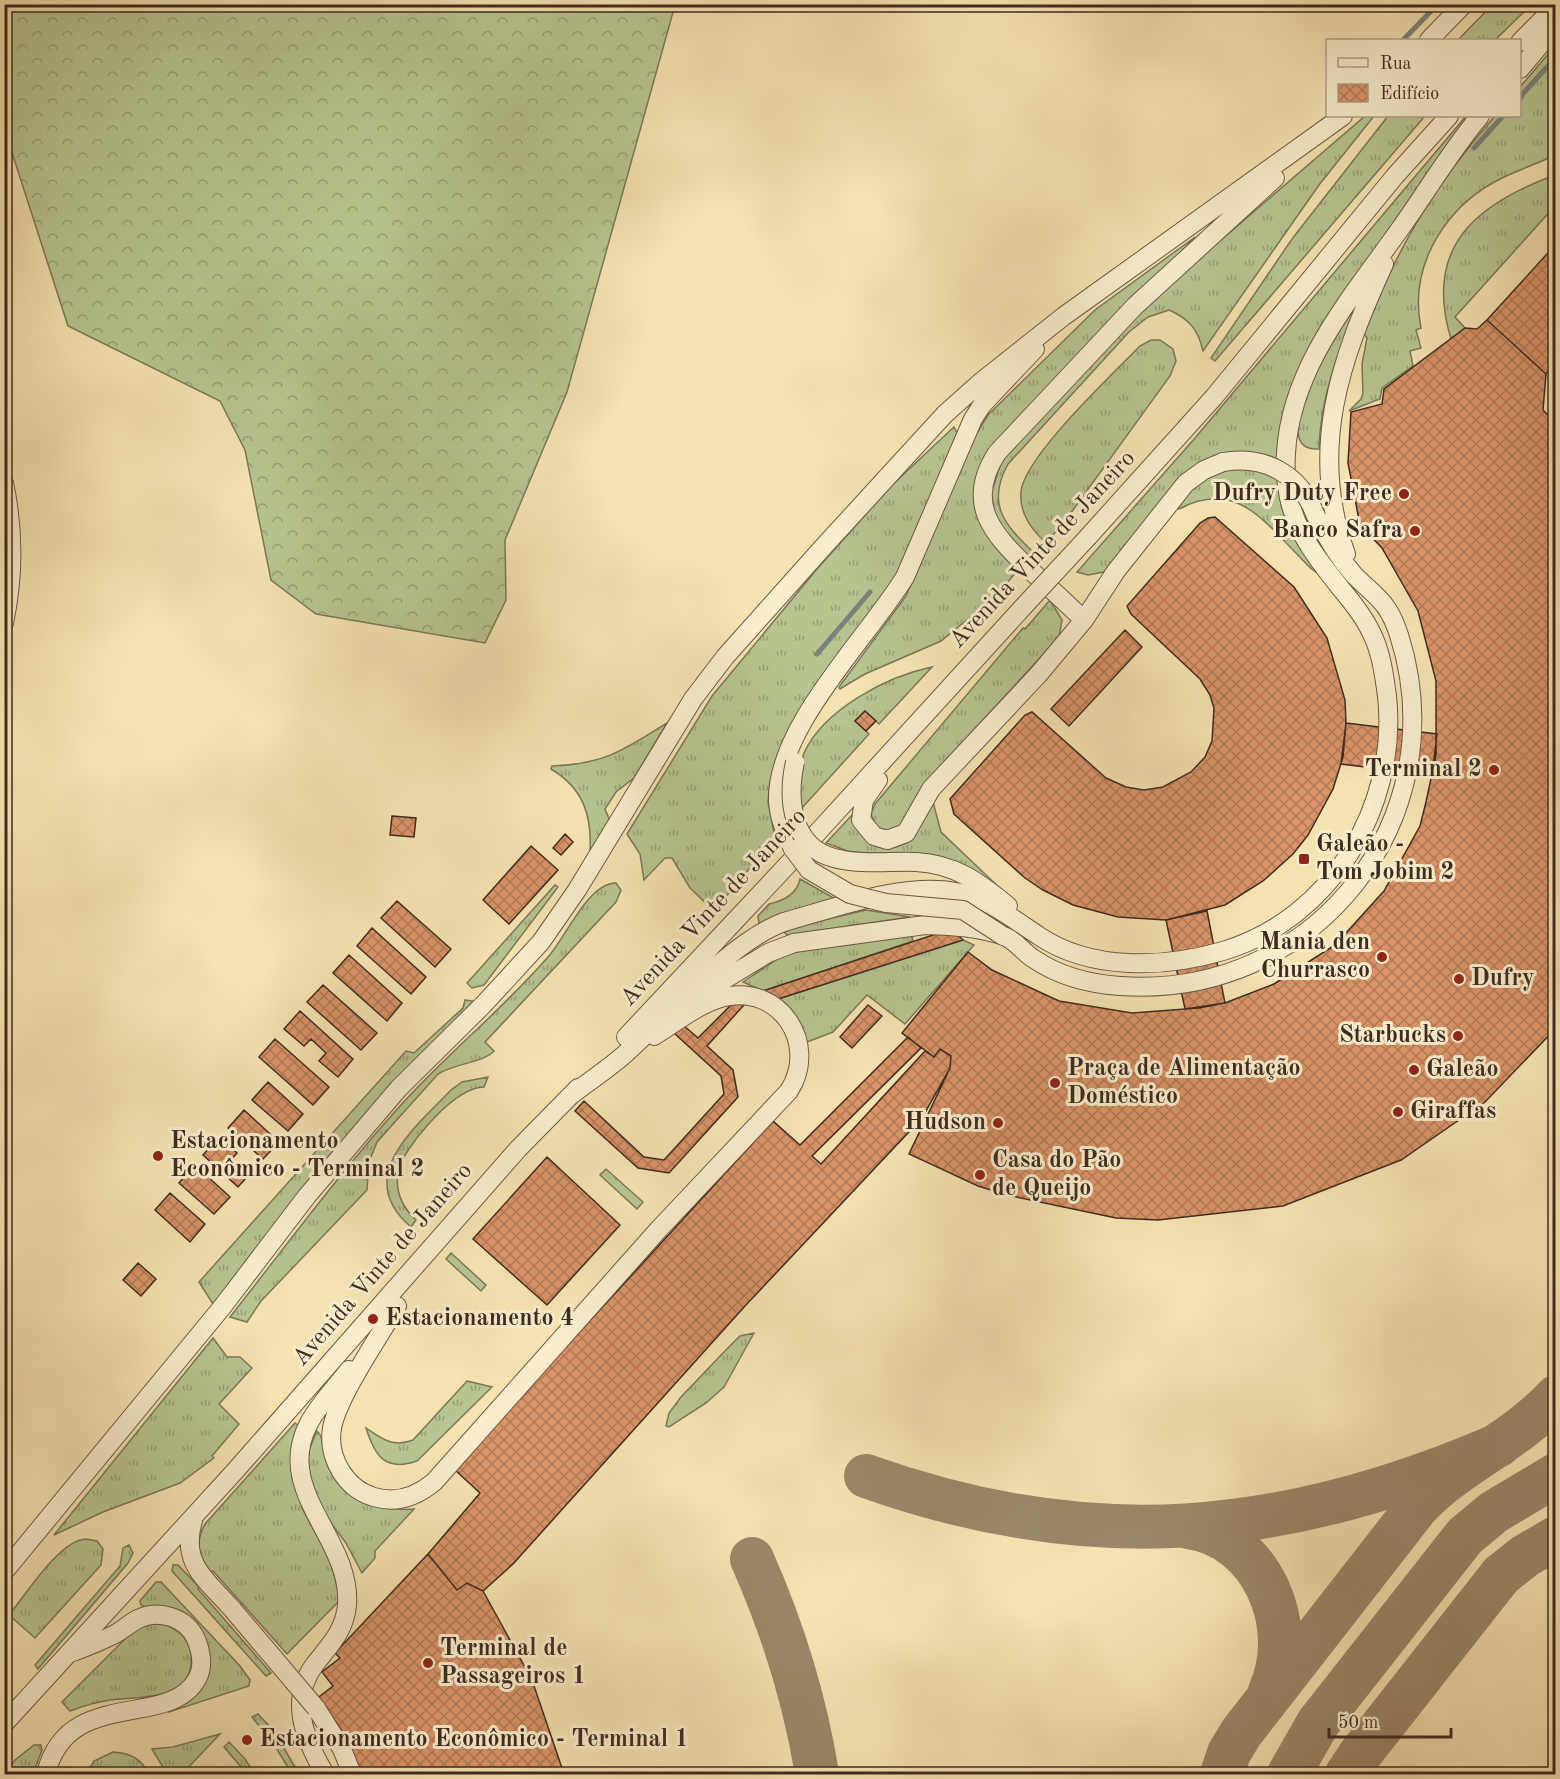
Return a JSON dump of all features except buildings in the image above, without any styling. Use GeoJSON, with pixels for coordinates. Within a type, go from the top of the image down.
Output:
{"type":"FeatureCollection","features":[{"type":"Feature","properties":{"kind":"street"},"geometry":{"type":"LineString","coordinates":[[1430,39],[1464,4]]}},
{"type":"Feature","properties":{"kind":"street"},"geometry":{"type":"LineString","coordinates":[[1521,41],[1556,6]]}},
{"type":"Feature","properties":{"kind":"street"},"geometry":{"type":"LineString","coordinates":[[1521,68],[1556,26]]}},
{"type":"Feature","properties":{"kind":"street"},"geometry":{"type":"LineString","coordinates":[[4,1572],[223,1306],[307,1196],[399,1088],[483,1005],[541,942],[577,890],[669,735],[724,657],[945,414],[1064,316],[1343,117]]}},
{"type":"Feature","properties":{"kind":"street"},"geometry":{"type":"LineString","coordinates":[[1084,620],[994,534],[986,516],[983,494],[991,462],[1155,285],[1343,117]]}},
{"type":"Feature","properties":{"kind":"street","name":"Avenida Vinte de Janeiro"},"geometry":{"type":"LineString","coordinates":[[4,1724],[236,1470],[459,1214],[708,950],[1214,397],[1395,176],[1448,117]]}},
{"type":"Feature","properties":{"kind":"street"},"geometry":{"type":"LineString","coordinates":[[570,1096],[624,1054],[734,954],[767,929],[784,922],[926,889],[967,894],[1012,916],[1056,945],[1095,957],[1164,963],[1227,950],[1271,929],[1306,905],[1324,887],[1354,846],[1380,788],[1386,760],[1388,707],[1385,682],[1371,632],[1359,612],[1306,544],[1298,527],[1288,500],[1285,479],[1287,440],[1297,397],[1312,358],[1447,156],[1479,117]]}},
{"type":"Feature","properties":{"kind":"street"},"geometry":{"type":"LineString","coordinates":[[1354,573],[1338,531],[1331,502],[1329,450],[1334,401],[1349,346],[1403,224]]}},
{"type":"Feature","properties":{"kind":"street"},"geometry":{"type":"LineString","coordinates":[[914,726],[864,800],[861,811],[864,826],[880,839],[894,839],[906,833],[931,789],[1038,675],[1084,620],[1111,578],[1186,483],[1204,470],[1223,462],[1256,461],[1273,466],[1290,477],[1311,501],[1325,536],[1354,573],[1384,602],[1399,636],[1410,682],[1412,744],[1406,780],[1391,827],[1369,865],[1340,902],[1305,934],[1272,955],[1242,969],[1177,986],[1121,986],[1088,981],[1042,964],[1006,937],[963,910],[862,898],[836,888],[809,870],[793,849],[779,813],[779,788],[822,692],[890,602],[905,577],[965,436],[982,405],[1017,370],[1064,316]]}},
{"type":"Feature","properties":{"kind":"street"},"geometry":{"type":"LineString","coordinates":[[4,483],[12,532],[12,559],[4,623]]}},
{"type":"Feature","properties":{"kind":"street"},"geometry":{"type":"LineString","coordinates":[[790,761],[792,812],[796,825],[812,846],[832,858],[937,863],[970,876],[1014,911],[1032,931]]}},
{"type":"Feature","properties":{"kind":"street"},"geometry":{"type":"LineString","coordinates":[[662,1018],[768,953],[794,943],[925,925],[943,925],[1006,937]]}},
{"type":"Feature","properties":{"kind":"street"},"geometry":{"type":"LineString","coordinates":[[397,1306],[344,1397],[332,1430],[332,1447],[342,1473],[361,1491],[382,1499],[414,1496],[434,1482],[659,1229],[789,1091],[799,1072],[800,1058],[797,1034],[787,1017],[768,1002],[733,996],[717,999],[624,1054]]}},
{"type":"Feature","properties":{"kind":"street"},"geometry":{"type":"LineString","coordinates":[[325,1774],[307,1742],[302,1719],[301,1697],[307,1676],[337,1638],[342,1626],[347,1607],[347,1582],[337,1554],[306,1498],[299,1466],[301,1451],[309,1424],[397,1306],[459,1214]]}},
{"type":"Feature","properties":{"kind":"street"},"geometry":{"type":"LineString","coordinates":[[194,1515],[188,1537],[190,1557],[316,1708],[342,1749],[352,1774]]}},
{"type":"Feature","properties":{"kind":"street"},"geometry":{"type":"LineString","coordinates":[[46,1774],[57,1744],[67,1734],[93,1721],[132,1708],[168,1702],[181,1696],[199,1676],[201,1662],[195,1636],[187,1627],[170,1616],[155,1614],[137,1619],[113,1636],[69,1654]]}},
{"type":"Feature","properties":{"kind":"green space"},"geometry":{"type":"Polygon","coordinates":[[[4,5],[675,5],[567,392],[505,540],[506,600],[485,643],[316,614],[271,580],[245,450],[220,401],[68,326],[5,131],[4,5]]]}},
{"type":"Feature","properties":{"kind":"green space"},"geometry":{"type":"Polygon","coordinates":[[[1492,5],[1531,5],[1496,39],[1459,39],[1492,5]]]}},
{"type":"Feature","properties":{"kind":"green space"},"geometry":{"type":"Polygon","coordinates":[[[1555,46],[1555,155],[1504,177],[1484,189],[1465,203],[1449,220],[1436,239],[1420,281],[1418,304],[1421,328],[1416,330],[1421,348],[1410,351],[1413,366],[1382,388],[1380,399],[1349,411],[1361,399],[1363,393],[1362,364],[1367,338],[1364,334],[1376,303],[1404,246],[1436,192],[1473,141],[1494,117],[1521,117],[1521,86],[1555,46]]]}},
{"type":"Feature","properties":{"kind":"green space"},"geometry":{"type":"Polygon","coordinates":[[[1364,117],[1373,117],[1319,185],[1203,351],[1192,326],[1182,317],[1169,310],[1148,317],[1129,332],[1008,464],[999,491],[1001,512],[1014,532],[1033,552],[1027,558],[1004,535],[994,516],[991,495],[1001,462],[1115,337],[1164,289],[1364,117]]]}},
{"type":"Feature","properties":{"kind":"green space"},"geometry":{"type":"Polygon","coordinates":[[[1387,117],[1424,117],[1215,361],[1211,358],[1292,239],[1387,117]]]}},
{"type":"Feature","properties":{"kind":"green space"},"geometry":{"type":"Polygon","coordinates":[[[1465,117],[1472,117],[1337,304],[1318,334],[1288,398],[1280,431],[1277,467],[1281,504],[1287,523],[1316,572],[1271,527],[1245,507],[1231,501],[1215,499],[1198,501],[1179,509],[1177,483],[1104,572],[1088,575],[1077,572],[1195,438],[1465,117]]]}},
{"type":"Feature","properties":{"kind":"green space"},"geometry":{"type":"Polygon","coordinates":[[[1555,175],[1555,206],[1455,317],[1465,328],[1451,339],[1444,307],[1444,279],[1451,254],[1463,233],[1480,215],[1501,200],[1555,175]]]}},
{"type":"Feature","properties":{"kind":"green space"},"geometry":{"type":"Polygon","coordinates":[[[1195,237],[995,450],[984,527],[993,544],[1019,569],[994,598],[941,641],[865,674],[840,689],[839,687],[906,596],[972,441],[988,415],[1095,310],[1195,237]]]}},
{"type":"Feature","properties":{"kind":"green space"},"geometry":{"type":"Polygon","coordinates":[[[1353,309],[1354,314],[1335,363],[1326,397],[1319,449],[1303,445],[1298,431],[1301,411],[1309,388],[1334,339],[1353,309]]]}},
{"type":"Feature","properties":{"kind":"green space"},"geometry":{"type":"Polygon","coordinates":[[[1151,340],[1160,340],[1173,349],[1176,361],[1170,376],[1065,521],[1046,543],[1035,532],[1024,513],[1021,491],[1026,476],[1053,437],[1091,395],[1140,346],[1151,340]]]}},
{"type":"Feature","properties":{"kind":"green space"},"geometry":{"type":"Polygon","coordinates":[[[954,427],[957,433],[905,562],[786,739],[770,782],[768,802],[775,838],[714,911],[690,888],[672,858],[665,858],[644,880],[640,854],[627,834],[712,696],[817,569],[892,485],[954,427]]]}},
{"type":"Feature","properties":{"kind":"green space"},"geometry":{"type":"Polygon","coordinates":[[[1050,600],[1062,620],[1059,637],[928,780],[911,805],[902,825],[889,831],[877,827],[871,814],[875,804],[1023,628],[1025,629],[1050,600]]]}},
{"type":"Feature","properties":{"kind":"green space"},"geometry":{"type":"Polygon","coordinates":[[[932,667],[879,724],[865,711],[855,721],[869,734],[802,808],[800,766],[813,737],[826,722],[859,697],[877,687],[915,671],[932,667]]]}},
{"type":"Feature","properties":{"kind":"green space"},"geometry":{"type":"Polygon","coordinates":[[[667,723],[634,778],[616,792],[605,809],[610,821],[590,851],[589,826],[583,804],[571,785],[551,769],[552,766],[600,759],[626,748],[667,723]]]}},
{"type":"Feature","properties":{"kind":"green space"},"geometry":{"type":"Polygon","coordinates":[[[933,802],[941,832],[1006,894],[901,854],[850,852],[826,843],[852,815],[883,848],[903,844],[910,840],[920,828],[933,802]]]}},
{"type":"Feature","properties":{"kind":"green space"},"geometry":{"type":"Polygon","coordinates":[[[800,879],[839,901],[759,923],[758,916],[769,904],[789,896],[796,889],[800,879]]]}},
{"type":"Feature","properties":{"kind":"green space"},"geometry":{"type":"Polygon","coordinates":[[[616,883],[621,890],[616,902],[485,1042],[494,1051],[483,1058],[452,1067],[438,1074],[377,1142],[369,1162],[367,1190],[261,1301],[247,1322],[230,1317],[378,1130],[437,1067],[548,957],[587,901],[606,885],[616,883]]]}},
{"type":"Feature","properties":{"kind":"green space"},"geometry":{"type":"Polygon","coordinates":[[[555,885],[558,887],[484,985],[472,988],[467,983],[555,885]]]}},
{"type":"Feature","properties":{"kind":"green space"},"geometry":{"type":"Polygon","coordinates":[[[866,910],[910,917],[787,935],[784,932],[798,926],[866,910]]]}},
{"type":"Feature","properties":{"kind":"green space"},"geometry":{"type":"Polygon","coordinates":[[[912,935],[913,941],[763,991],[743,982],[779,958],[799,951],[912,935]]]}},
{"type":"Feature","properties":{"kind":"green space"},"geometry":{"type":"Polygon","coordinates":[[[963,940],[974,945],[905,1024],[867,995],[833,1032],[807,1042],[800,1025],[775,1000],[963,940]]]}},
{"type":"Feature","properties":{"kind":"green space"},"geometry":{"type":"Polygon","coordinates":[[[465,1000],[473,1001],[213,1304],[199,1282],[406,1051],[414,1053],[463,1008],[465,1000]]]}},
{"type":"Feature","properties":{"kind":"green space"},"geometry":{"type":"Polygon","coordinates":[[[488,1077],[484,1087],[472,1089],[448,1105],[416,1140],[401,1162],[398,1178],[399,1193],[405,1207],[416,1220],[411,1227],[394,1208],[387,1190],[388,1172],[395,1154],[421,1120],[451,1090],[462,1082],[488,1077]]]}},
{"type":"Feature","properties":{"kind":"green space"},"geometry":{"type":"Polygon","coordinates":[[[606,1169],[643,1202],[637,1209],[600,1175],[606,1169]]]}},
{"type":"Feature","properties":{"kind":"green space"},"geometry":{"type":"Polygon","coordinates":[[[451,1253],[486,1285],[481,1291],[446,1259],[451,1253]]]}},
{"type":"Feature","properties":{"kind":"green space"},"geometry":{"type":"Polygon","coordinates":[[[754,1333],[724,1387],[706,1403],[669,1427],[666,1426],[669,1413],[681,1397],[740,1336],[754,1333]]]}},
{"type":"Feature","properties":{"kind":"green space"},"geometry":{"type":"Polygon","coordinates":[[[213,1338],[227,1357],[240,1357],[252,1368],[219,1404],[239,1424],[212,1456],[214,1458],[180,1483],[103,1512],[54,1535],[213,1338]]]}},
{"type":"Feature","properties":{"kind":"green space"},"geometry":{"type":"Polygon","coordinates":[[[467,1381],[492,1387],[417,1461],[406,1464],[389,1463],[378,1454],[366,1428],[394,1443],[413,1440],[467,1381]]]}},
{"type":"Feature","properties":{"kind":"green space"},"geometry":{"type":"Polygon","coordinates":[[[295,1423],[300,1427],[292,1463],[293,1478],[303,1510],[331,1561],[340,1600],[287,1654],[207,1567],[199,1549],[199,1543],[205,1524],[295,1423]]]}},
{"type":"Feature","properties":{"kind":"green space"},"geometry":{"type":"Polygon","coordinates":[[[317,1431],[320,1434],[332,1475],[340,1486],[361,1501],[373,1505],[414,1509],[375,1551],[375,1558],[362,1573],[346,1543],[322,1511],[308,1479],[309,1450],[317,1431]]]}},
{"type":"Feature","properties":{"kind":"green space"},"geometry":{"type":"Polygon","coordinates":[[[86,1539],[97,1541],[103,1549],[101,1565],[35,1638],[9,1615],[55,1558],[66,1548],[86,1539]]]}},
{"type":"Feature","properties":{"kind":"green space"},"geometry":{"type":"Polygon","coordinates":[[[129,1545],[133,1553],[128,1563],[38,1669],[35,1665],[120,1566],[123,1548],[129,1545]]]}},
{"type":"Feature","properties":{"kind":"green space"},"geometry":{"type":"Polygon","coordinates":[[[173,1565],[178,1565],[199,1587],[198,1589],[271,1673],[266,1676],[172,1571],[173,1565]]]}},
{"type":"Feature","properties":{"kind":"green space"},"geometry":{"type":"Polygon","coordinates":[[[156,1582],[161,1582],[240,1666],[250,1680],[249,1686],[169,1712],[208,1649],[141,1605],[140,1601],[156,1582]]]}},
{"type":"Feature","properties":{"kind":"green space"},"geometry":{"type":"Polygon","coordinates":[[[162,1623],[181,1634],[188,1643],[191,1655],[190,1670],[185,1681],[164,1693],[110,1700],[70,1711],[62,1702],[129,1635],[142,1625],[162,1623]]]}},
{"type":"Feature","properties":{"kind":"green space"},"geometry":{"type":"Polygon","coordinates":[[[258,1714],[274,1731],[299,1774],[292,1774],[275,1746],[252,1717],[258,1714]]]}},
{"type":"Feature","properties":{"kind":"green space"},"geometry":{"type":"Polygon","coordinates":[[[220,1734],[182,1774],[167,1774],[152,1749],[173,1747],[220,1734]]]}},
{"type":"Feature","properties":{"kind":"green space"},"geometry":{"type":"Polygon","coordinates":[[[229,1742],[255,1774],[247,1774],[224,1747],[229,1742]]]}},
{"type":"Feature","properties":{"kind":"green space"},"geometry":{"type":"Polygon","coordinates":[[[34,1745],[41,1745],[42,1750],[33,1774],[5,1774],[15,1760],[34,1745]]]}},
{"type":"Feature","properties":{"kind":"green space"},"geometry":{"type":"Polygon","coordinates":[[[113,1752],[135,1758],[143,1764],[149,1774],[86,1774],[94,1761],[113,1752]]]}},
{"type":"Feature","properties":{"kind":"waterway"},"geometry":{"type":"LineString","coordinates":[[1404,39],[1438,4]]}},
{"type":"Feature","properties":{"kind":"waterway"},"geometry":{"type":"LineString","coordinates":[[1521,96],[1556,57]]}},
{"type":"Feature","properties":{"kind":"waterway"},"geometry":{"type":"LineString","coordinates":[[1474,148],[1502,117]]}},
{"type":"Feature","properties":{"kind":"waterway"},"geometry":{"type":"LineString","coordinates":[[817,654],[870,592]]}},
{"type":"Feature","properties":{"kind":"taxiway"},"geometry":{"type":"LineString","coordinates":[[1222,1774],[1229,1753],[1241,1733],[1417,1507],[1450,1478],[1523,1427],[1556,1397]]}},
{"type":"Feature","properties":{"kind":"taxiway"},"geometry":{"type":"LineString","coordinates":[[866,1476],[949,1501],[1029,1518],[1108,1526],[1186,1525],[1263,1517],[1341,1500],[1419,1476],[1499,1445]]}},
{"type":"Feature","properties":{"kind":"taxiway"},"geometry":{"type":"LineString","coordinates":[[1289,1774],[1318,1723],[1465,1536],[1494,1512],[1556,1475]]}},
{"type":"Feature","properties":{"kind":"taxiway"},"geometry":{"type":"LineString","coordinates":[[1188,1527],[1214,1534],[1237,1548],[1255,1566],[1268,1589],[1277,1614],[1280,1640],[1278,1666],[1270,1691]]}},
{"type":"Feature","properties":{"kind":"taxiway"},"geometry":{"type":"LineString","coordinates":[[1347,1774],[1501,1575],[1525,1556],[1556,1538]]}},
{"type":"Feature","properties":{"kind":"taxiway"},"geometry":{"type":"LineString","coordinates":[[752,1559],[774,1612],[792,1665],[817,1774]]}},
{"type":"Feature","properties":{"kind":"place","name":"Dufry Duty Free"},"geometry":{"type":"Point","coordinates":[1404,494]}},
{"type":"Feature","properties":{"kind":"place","name":"Banco Safra"},"geometry":{"type":"Point","coordinates":[1415,531]}},
{"type":"Feature","properties":{"kind":"place","name":"Terminal 2"},"geometry":{"type":"Point","coordinates":[1494,770]}},
{"type":"Feature","properties":{"kind":"place","name":"Galeão - Tom Jobim 2"},"geometry":{"type":"Point","coordinates":[1304,859]}},
{"type":"Feature","properties":{"kind":"place","name":"Mania den Churrasco"},"geometry":{"type":"Point","coordinates":[1382,957]}},
{"type":"Feature","properties":{"kind":"place","name":"Dufry"},"geometry":{"type":"Point","coordinates":[1459,979]}},
{"type":"Feature","properties":{"kind":"place","name":"Starbucks"},"geometry":{"type":"Point","coordinates":[1458,1036]}},
{"type":"Feature","properties":{"kind":"place","name":"Galeão"},"geometry":{"type":"Point","coordinates":[1414,1070]}},
{"type":"Feature","properties":{"kind":"place","name":"Praça de Alimentação Doméstico"},"geometry":{"type":"Point","coordinates":[1055,1083]}},
{"type":"Feature","properties":{"kind":"place","name":"Giraffas"},"geometry":{"type":"Point","coordinates":[1398,1112]}},
{"type":"Feature","properties":{"kind":"place","name":"Hudson"},"geometry":{"type":"Point","coordinates":[998,1123]}},
{"type":"Feature","properties":{"kind":"place","name":"Estacionamento Econômico - Terminal 2"},"geometry":{"type":"Point","coordinates":[158,1156]}},
{"type":"Feature","properties":{"kind":"place","name":"Casa do Pão de Queijo"},"geometry":{"type":"Point","coordinates":[980,1175]}},
{"type":"Feature","properties":{"kind":"place","name":"Estacionamento 4"},"geometry":{"type":"Point","coordinates":[373,1319]}},
{"type":"Feature","properties":{"kind":"place","name":"Terminal de Passageiros 1"},"geometry":{"type":"Point","coordinates":[428,1663]}},
{"type":"Feature","properties":{"kind":"place","name":"Estacionamento Econômico - Terminal 1"},"geometry":{"type":"Point","coordinates":[247,1740]}}]}
